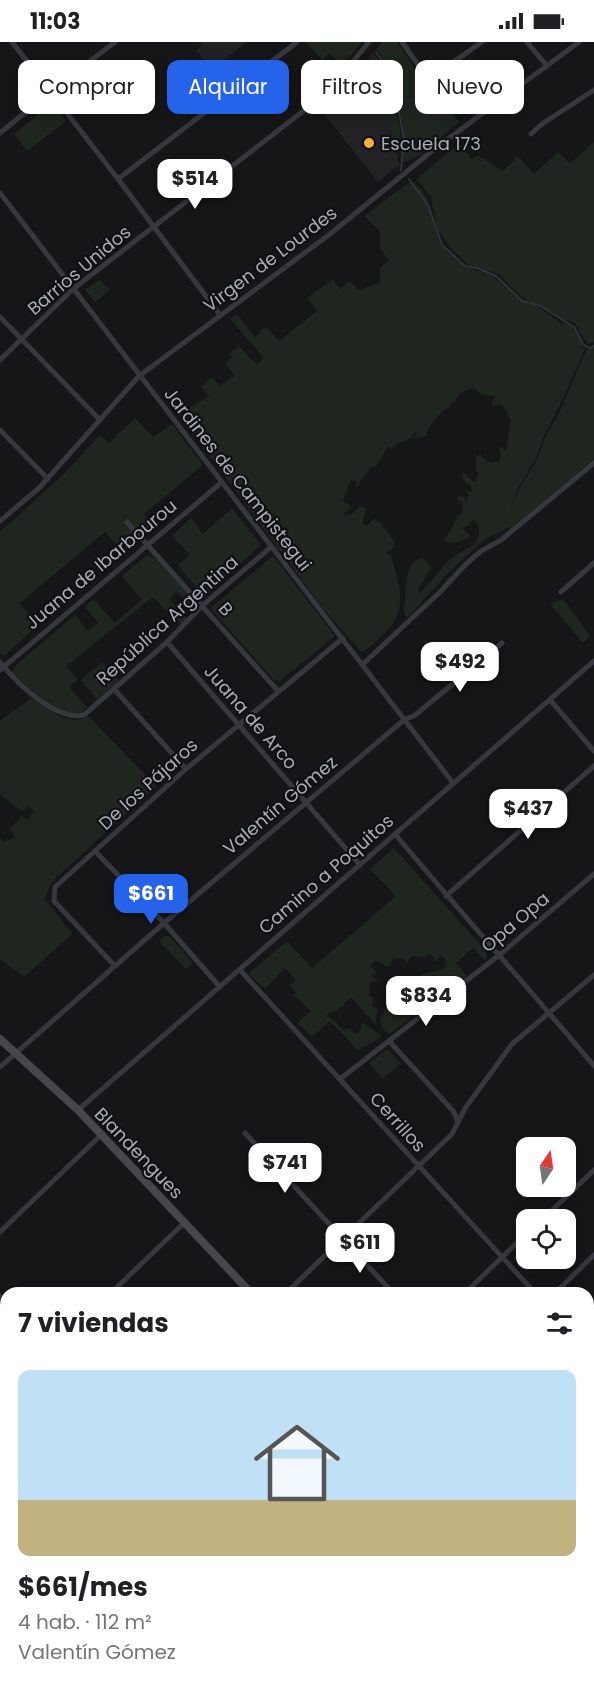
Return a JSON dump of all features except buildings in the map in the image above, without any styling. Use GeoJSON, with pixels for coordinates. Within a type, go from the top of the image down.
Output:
{"type":"FeatureCollection","features":[{"type":"Feature","properties":{"kind":"street"},"geometry":{"type":"LineString","coordinates":[[12,42],[26,60]]}},
{"type":"Feature","properties":{"kind":"street"},"geometry":{"type":"LineString","coordinates":[[92,60],[115,42]]}},
{"type":"Feature","properties":{"kind":"street"},"geometry":{"type":"LineString","coordinates":[[118,179],[297,42]]}},
{"type":"Feature","properties":{"kind":"street","name":"Barrios Unidos"},"geometry":{"type":"LineString","coordinates":[[0,360],[73,289],[328,92],[369,42]]}},
{"type":"Feature","properties":{"kind":"street"},"geometry":{"type":"LineString","coordinates":[[402,42],[422,68],[431,75],[435,75],[483,42]]}},
{"type":"Feature","properties":{"kind":"street"},"geometry":{"type":"LineString","coordinates":[[527,42],[547,66]]}},
{"type":"Feature","properties":{"kind":"street","name":"Virgen de Lourdes"},"geometry":{"type":"LineString","coordinates":[[0,520],[39,488],[139,376],[330,234],[437,147],[579,42]]}},
{"type":"Feature","properties":{"kind":"street"},"geometry":{"type":"LineString","coordinates":[[531,134],[542,124],[594,91]]}},
{"type":"Feature","properties":{"kind":"street"},"geometry":{"type":"LineString","coordinates":[[0,134],[24,114]]}},
{"type":"Feature","properties":{"kind":"street"},"geometry":{"type":"LineString","coordinates":[[67,114],[220,315]]}},
{"type":"Feature","properties":{"kind":"street","name":"Jardines de Campistegui"},"geometry":{"type":"LineString","coordinates":[[0,194],[453,783]]}},
{"type":"Feature","properties":{"kind":"street"},"geometry":{"type":"LineString","coordinates":[[0,316],[100,420]]}},
{"type":"Feature","properties":{"kind":"street"},"geometry":{"type":"LineString","coordinates":[[0,430],[48,478]]}},
{"type":"Feature","properties":{"kind":"street"},"geometry":{"type":"LineString","coordinates":[[363,664],[481,551],[501,540],[594,463]]}},
{"type":"Feature","properties":{"kind":"street","name":"Juana de Ibarbourou"},"geometry":{"type":"LineString","coordinates":[[1,666],[222,482]]}},
{"type":"Feature","properties":{"kind":"street","name":"B"},"geometry":{"type":"LineString","coordinates":[[127,522],[278,691]]}},
{"type":"Feature","properties":{"kind":"street","name":"República Argentina"},"geometry":{"type":"LineString","coordinates":[[1,666],[18,683],[65,716],[84,715],[167,642],[203,605],[271,547]]}},
{"type":"Feature","properties":{"kind":"street"},"geometry":{"type":"LineString","coordinates":[[561,592],[594,563]]}},
{"type":"Feature","properties":{"kind":"street","name":"De los Pájaros"},"geometry":{"type":"LineString","coordinates":[[115,966],[54,901],[53,895],[58,883],[238,724],[343,638]]}},
{"type":"Feature","properties":{"kind":"street","name":"Juana de Arco"},"geometry":{"type":"LineString","coordinates":[[167,642],[360,864]]}},
{"type":"Feature","properties":{"kind":"street","name":"Valentín Gómez"},"geometry":{"type":"LineString","coordinates":[[0,1066],[306,802],[405,719],[414,716],[502,644]]}},
{"type":"Feature","properties":{"kind":"street","name":"Camino a Poquitos"},"geometry":{"type":"LineString","coordinates":[[78,1110],[594,661]]}},
{"type":"Feature","properties":{"kind":"street"},"geometry":{"type":"LineString","coordinates":[[114,689],[186,769]]}},
{"type":"Feature","properties":{"kind":"street"},"geometry":{"type":"LineString","coordinates":[[551,700],[594,751]]}},
{"type":"Feature","properties":{"kind":"street"},"geometry":{"type":"LineString","coordinates":[[446,896],[594,766]]}},
{"type":"Feature","properties":{"kind":"street"},"geometry":{"type":"LineString","coordinates":[[395,834],[594,1066]]}},
{"type":"Feature","properties":{"kind":"street"},"geometry":{"type":"LineString","coordinates":[[95,851],[164,923],[220,987]]}},
{"type":"Feature","properties":{"kind":"street","name":"Opa Opa"},"geometry":{"type":"LineString","coordinates":[[340,1079],[498,956],[594,874]]}},
{"type":"Feature","properties":{"kind":"street","name":"Cerrillos"},"geometry":{"type":"LineString","coordinates":[[240,970],[529,1287]]}},
{"type":"Feature","properties":{"kind":"street"},"geometry":{"type":"LineString","coordinates":[[292,1287],[452,1134],[466,1107],[512,1044],[594,975]]}},
{"type":"Feature","properties":{"kind":"street","name":"Blandengues"},"geometry":{"type":"LineString","coordinates":[[0,1039],[78,1110],[245,1287]]}},
{"type":"Feature","properties":{"kind":"street"},"geometry":{"type":"LineString","coordinates":[[389,1041],[454,1112],[458,1122]]}},
{"type":"Feature","properties":{"kind":"street"},"geometry":{"type":"LineString","coordinates":[[245,1133],[387,1287]]}},
{"type":"Feature","properties":{"kind":"street"},"geometry":{"type":"LineString","coordinates":[[0,1232],[101,1135]]}},
{"type":"Feature","properties":{"kind":"street"},"geometry":{"type":"LineString","coordinates":[[553,1209],[594,1170]]}},
{"type":"Feature","properties":{"kind":"street"},"geometry":{"type":"LineString","coordinates":[[117,1287],[185,1222]]}},
{"type":"Feature","properties":{"kind":"street"},"geometry":{"type":"LineString","coordinates":[[471,1287],[516,1244]]}},
{"type":"Feature","properties":{"kind":"street"},"geometry":{"type":"LineString","coordinates":[[561,1287],[594,1255]]}},
{"type":"Feature","properties":{"kind":"shaded area"},"geometry":{"type":"Polygon","coordinates":[[[199,42],[247,42],[224,60],[204,60],[196,50],[202,46],[199,42]]]}},
{"type":"Feature","properties":{"kind":"shaded area"},"geometry":{"type":"Polygon","coordinates":[[[306,42],[362,42],[346,60],[338,60],[329,53],[322,60],[306,42]]]}},
{"type":"Feature","properties":{"kind":"shaded area"},"geometry":{"type":"Polygon","coordinates":[[[383,42],[397,42],[415,69],[415,114],[454,114],[459,122],[423,152],[408,161],[402,162],[400,148],[404,136],[400,114],[403,114],[403,60],[382,60],[376,49],[383,42]]]}},
{"type":"Feature","properties":{"kind":"shaded area"},"geometry":{"type":"Polygon","coordinates":[[[373,52],[378,60],[369,60],[373,52]]]}},
{"type":"Feature","properties":{"kind":"shaded area"},"geometry":{"type":"Polygon","coordinates":[[[39,114],[60,114],[66,121],[27,151],[14,134],[39,114]]]}},
{"type":"Feature","properties":{"kind":"shaded area","name":"Escuela 173"},"geometry":{"type":"Polygon","coordinates":[[[324,114],[387,114],[391,124],[392,161],[397,167],[378,182],[324,114]]]}},
{"type":"Feature","properties":{"kind":"shaded area"},"geometry":{"type":"Polygon","coordinates":[[[387,114],[395,114],[400,125],[397,150],[399,166],[397,167],[392,162],[391,124],[387,114]]]}},
{"type":"Feature","properties":{"kind":"shaded area"},"geometry":{"type":"Polygon","coordinates":[[[594,142],[594,342],[588,344],[574,322],[562,319],[539,304],[528,301],[499,274],[469,266],[451,248],[437,229],[431,196],[416,179],[460,143],[472,159],[478,155],[502,171],[512,163],[517,155],[534,174],[558,152],[570,164],[594,142]]]}},
{"type":"Feature","properties":{"kind":"shaded area"},"geometry":{"type":"Polygon","coordinates":[[[411,181],[427,198],[437,236],[443,247],[465,267],[492,275],[521,301],[536,305],[560,323],[569,324],[583,346],[586,347],[544,436],[536,458],[518,488],[510,512],[519,489],[538,458],[545,437],[558,415],[587,349],[594,346],[594,459],[515,525],[485,539],[448,573],[408,617],[404,613],[406,586],[408,572],[414,562],[422,558],[432,567],[418,588],[420,593],[453,556],[476,542],[479,529],[473,519],[470,525],[462,528],[470,536],[454,543],[443,540],[453,527],[457,515],[461,515],[463,506],[462,501],[457,501],[458,496],[464,497],[467,503],[468,495],[464,488],[469,492],[472,491],[470,484],[465,483],[463,472],[475,483],[479,473],[476,470],[476,459],[480,453],[488,461],[499,461],[501,453],[499,449],[501,447],[506,450],[511,421],[503,406],[499,404],[493,407],[491,404],[495,396],[483,395],[473,388],[461,392],[450,407],[435,419],[426,436],[414,439],[416,431],[411,438],[391,449],[389,446],[376,466],[371,467],[356,488],[356,481],[351,480],[343,499],[345,503],[351,505],[343,515],[352,514],[359,507],[364,507],[366,510],[364,525],[368,525],[375,518],[393,539],[395,546],[386,553],[391,555],[399,589],[399,609],[396,619],[371,646],[361,652],[322,607],[179,415],[209,396],[201,387],[212,377],[220,386],[235,375],[225,364],[232,357],[229,354],[239,346],[257,365],[264,358],[230,319],[237,314],[255,337],[266,327],[279,341],[317,311],[307,298],[333,279],[340,289],[350,281],[359,290],[380,283],[380,268],[388,260],[380,248],[380,231],[364,216],[411,181]]]}},
{"type":"Feature","properties":{"kind":"shaded area"},"geometry":{"type":"Polygon","coordinates":[[[99,280],[110,290],[95,302],[85,290],[99,280]]]}},
{"type":"Feature","properties":{"kind":"shaded area"},"geometry":{"type":"Polygon","coordinates":[[[135,418],[153,437],[172,424],[203,465],[144,514],[156,526],[124,554],[105,532],[20,603],[38,625],[4,656],[0,653],[0,532],[64,474],[100,435],[109,443],[135,418]]]}},
{"type":"Feature","properties":{"kind":"shaded area"},"geometry":{"type":"Polygon","coordinates":[[[232,508],[261,545],[204,597],[178,565],[190,555],[172,536],[191,518],[203,534],[232,508]]]}},
{"type":"Feature","properties":{"kind":"shaded area"},"geometry":{"type":"Polygon","coordinates":[[[147,555],[155,558],[198,605],[196,613],[177,592],[169,599],[188,620],[181,626],[153,597],[66,666],[78,680],[69,687],[87,707],[81,713],[52,705],[12,672],[17,664],[75,615],[88,631],[98,623],[85,607],[94,599],[114,623],[142,600],[122,576],[147,555]]]}},
{"type":"Feature","properties":{"kind":"shaded area"},"geometry":{"type":"Polygon","coordinates":[[[273,556],[335,636],[280,681],[274,680],[212,610],[212,607],[273,556]]]}},
{"type":"Feature","properties":{"kind":"shaded area"},"geometry":{"type":"Polygon","coordinates":[[[563,599],[590,636],[583,643],[550,604],[563,599]]]}},
{"type":"Feature","properties":{"kind":"shaded area"},"geometry":{"type":"Polygon","coordinates":[[[102,662],[119,681],[97,699],[81,680],[102,662]]]}},
{"type":"Feature","properties":{"kind":"shaded area"},"geometry":{"type":"Polygon","coordinates":[[[31,698],[66,718],[73,720],[88,716],[156,786],[54,880],[45,899],[72,934],[24,977],[0,959],[0,838],[3,842],[15,838],[10,828],[20,819],[20,815],[27,820],[35,811],[28,806],[23,812],[0,795],[0,721],[31,698]]]}},
{"type":"Feature","properties":{"kind":"shaded area"},"geometry":{"type":"Polygon","coordinates":[[[394,848],[486,951],[486,961],[473,948],[456,963],[467,976],[389,1034],[384,1030],[381,1022],[388,1005],[392,1001],[401,1000],[409,1003],[413,996],[424,989],[424,981],[419,976],[444,968],[446,960],[441,955],[433,963],[434,957],[429,954],[425,957],[412,956],[407,962],[394,958],[386,967],[375,961],[369,967],[378,972],[372,976],[378,981],[369,984],[368,995],[374,999],[372,1006],[378,1009],[375,1024],[351,997],[344,1006],[326,1015],[341,1029],[350,1029],[355,1033],[360,1033],[362,1022],[381,1035],[380,1038],[358,1050],[330,1021],[312,1037],[297,1023],[311,1011],[294,995],[296,993],[290,986],[296,980],[285,968],[265,989],[248,974],[287,941],[312,968],[396,896],[370,869],[394,848]]]}},
{"type":"Feature","properties":{"kind":"shaded area"},"geometry":{"type":"Polygon","coordinates":[[[169,936],[193,963],[186,969],[159,941],[169,936]]]}},
{"type":"Feature","properties":{"kind":"shaded area"},"geometry":{"type":"Polygon","coordinates":[[[387,1049],[401,1063],[383,1079],[369,1063],[387,1049]]]}},
{"type":"Feature","properties":{"kind":"waterway"},"geometry":{"type":"LineString","coordinates":[[376,52],[384,64],[388,84],[400,117],[404,140],[401,170]]}},
{"type":"Feature","properties":{"kind":"waterway"},"geometry":{"type":"LineString","coordinates":[[409,179],[428,205],[442,245],[465,266],[496,276],[522,301],[539,305],[574,327],[583,344],[590,348],[594,346]]}},
{"type":"Feature","properties":{"kind":"place","name":"Escuela 173"},"geometry":{"type":"Point","coordinates":[369,143]}}]}
